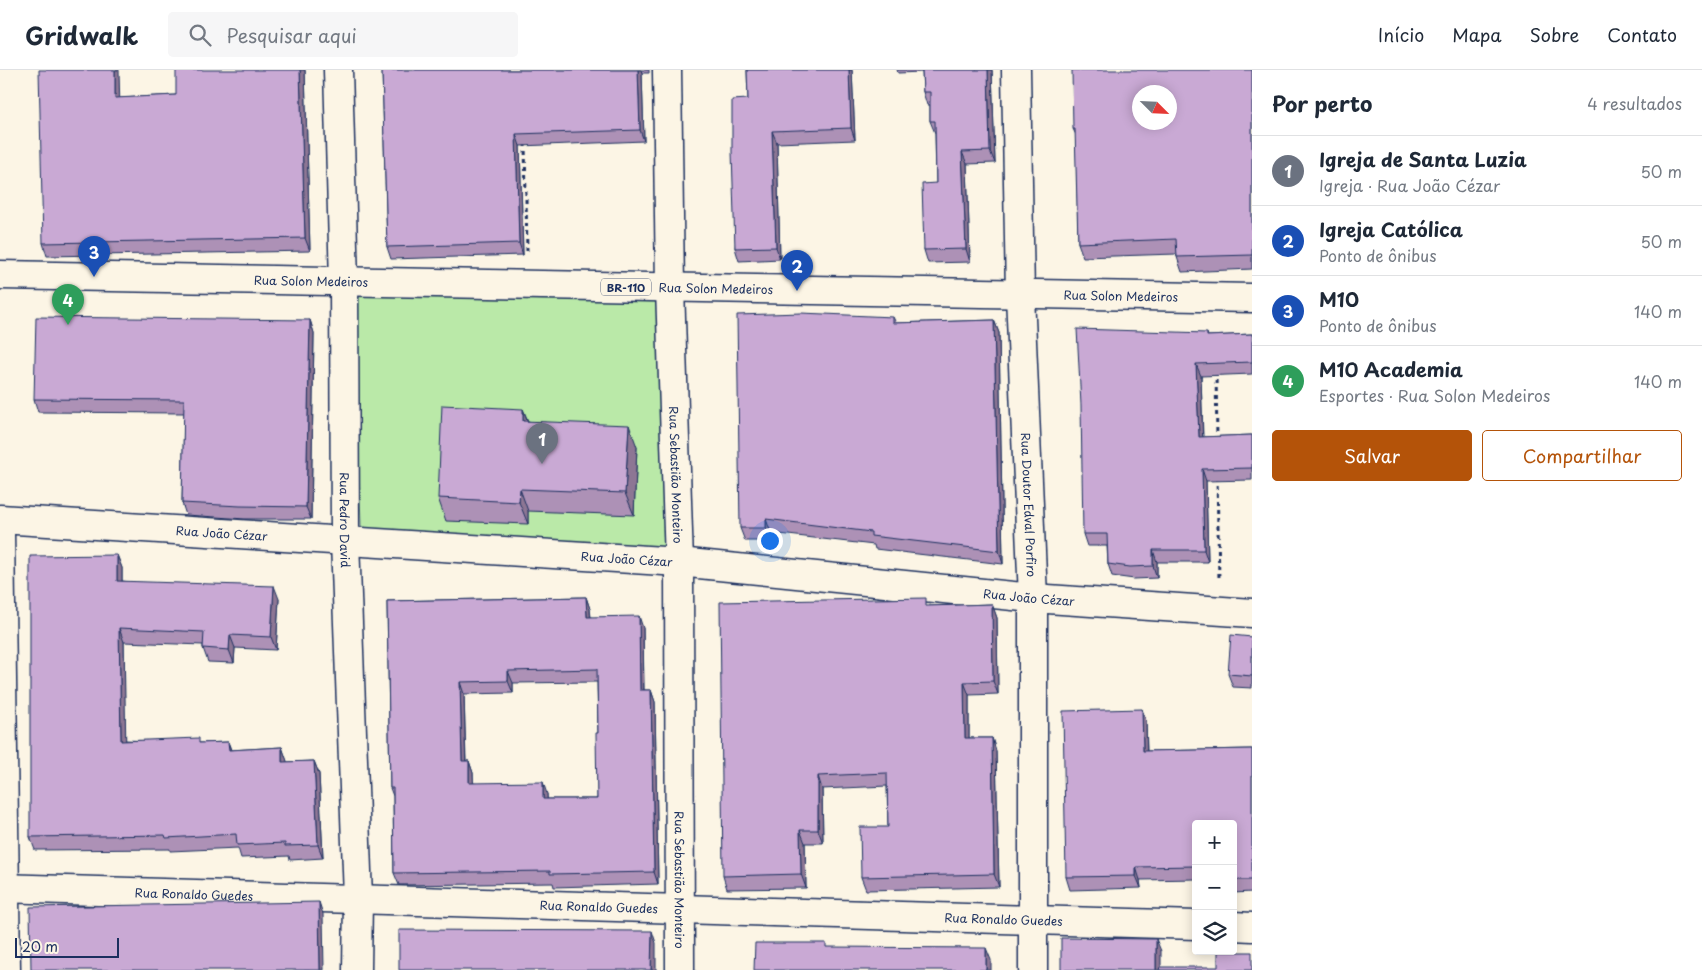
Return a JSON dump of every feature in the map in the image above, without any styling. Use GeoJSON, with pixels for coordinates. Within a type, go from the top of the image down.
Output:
{"type":"FeatureCollection","features":[{"type":"Feature","properties":{"kind":"street","name":"Rua Pedro David"},"geometry":{"type":"LineString","coordinates":[[338,70],[344,282],[344,541],[358,898],[357,970]]}},
{"type":"Feature","properties":{"kind":"street","name":"Rua Sebastião Monteiro"},"geometry":{"type":"LineString","coordinates":[[667,70],[670,288],[679,562],[680,970]]}},
{"type":"Feature","properties":{"kind":"street","name":"Rua Doutor Edval Porfiro"},"geometry":{"type":"LineString","coordinates":[[1016,70],[1020,294],[1034,598],[1033,970]]}},
{"type":"Feature","properties":{"kind":"street","name":"Rua Solon Medeiros"},"geometry":{"type":"LineString","coordinates":[[0,275],[1252,298]]}},
{"type":"Feature","properties":{"kind":"street","name":"Rua João Cézar"},"geometry":{"type":"LineString","coordinates":[[0,519],[679,562],[1034,598],[1252,613]]}},
{"type":"Feature","properties":{"kind":"street"},"geometry":{"type":"LineString","coordinates":[[0,532],[3,888],[6,970]]}},
{"type":"Feature","properties":{"kind":"street","name":"Rua Ronaldo Guedes"},"geometry":{"type":"LineString","coordinates":[[3,888],[1192,925]]}},
{"type":"Feature","properties":{"kind":"street"},"geometry":{"type":"LineString","coordinates":[[1237,926],[1252,927]]}},
{"type":"Feature","properties":{"kind":"path"},"geometry":{"type":"LineString","coordinates":[[525,138],[527,285]]}},
{"type":"Feature","properties":{"kind":"path"},"geometry":{"type":"LineString","coordinates":[[1216,368],[1217,446]]}},
{"type":"Feature","properties":{"kind":"path"},"geometry":{"type":"LineString","coordinates":[[1217,475],[1219,611]]}},
{"type":"Feature","properties":{"kind":"green space"},"geometry":{"type":"Polygon","coordinates":[[[351,293],[680,297],[686,570],[362,543],[351,293]]]}},
{"type":"Feature","properties":{"kind":"building"},"geometry":{"type":"Polygon","coordinates":[[[39,70],[115,70],[115,98],[176,95],[176,70],[300,70],[305,238],[43,243],[39,70]]]}},
{"type":"Feature","properties":{"kind":"building"},"geometry":{"type":"Polygon","coordinates":[[[382,70],[638,70],[640,130],[516,134],[519,243],[387,247],[382,70]]]}},
{"type":"Feature","properties":{"kind":"building"},"geometry":{"type":"Polygon","coordinates":[[[747,70],[849,70],[851,128],[772,131],[776,247],[735,248],[732,100],[748,99],[747,70]]]}},
{"type":"Feature","properties":{"kind":"building"},"geometry":{"type":"Polygon","coordinates":[[[922,70],[988,70],[990,151],[962,152],[966,249],[924,250],[922,184],[936,183],[935,121],[930,121],[930,92],[923,92],[922,70]]]}},
{"type":"Feature","properties":{"kind":"building"},"geometry":{"type":"Polygon","coordinates":[[[1072,70],[1252,70],[1252,255],[1177,257],[1176,239],[1078,243],[1075,129],[1073,129],[1072,70]]]}},
{"type":"Feature","properties":{"kind":"building"},"geometry":{"type":"Polygon","coordinates":[[[801,313],[893,317],[893,323],[994,320],[999,551],[871,536],[871,532],[766,519],[766,528],[740,528],[737,315],[801,313]]]}},
{"type":"Feature","properties":{"kind":"building"},"geometry":{"type":"Polygon","coordinates":[[[36,317],[310,320],[306,507],[182,503],[184,400],[34,399],[36,317]]]}},
{"type":"Feature","properties":{"kind":"building"},"geometry":{"type":"Polygon","coordinates":[[[1077,329],[1207,333],[1207,336],[1252,334],[1252,362],[1196,364],[1199,437],[1252,435],[1252,468],[1202,469],[1204,550],[1153,550],[1153,566],[1130,567],[1108,564],[1107,534],[1083,534],[1081,405],[1077,329]]]}},
{"type":"Feature","properties":{"kind":"building"},"geometry":{"type":"Polygon","coordinates":[[[442,405],[523,409],[523,421],[629,425],[625,493],[520,489],[519,502],[438,498],[442,405]]]}},
{"type":"Feature","properties":{"kind":"building"},"geometry":{"type":"Polygon","coordinates":[[[117,555],[117,581],[274,586],[271,637],[230,635],[229,650],[203,648],[204,632],[119,628],[121,741],[199,738],[199,743],[228,742],[229,750],[282,747],[282,762],[314,761],[318,845],[285,846],[285,843],[237,845],[236,834],[166,838],[165,835],[30,837],[30,556],[117,555]]]}},
{"type":"Feature","properties":{"kind":"building"},"geometry":{"type":"Polygon","coordinates":[[[586,597],[587,617],[639,616],[640,690],[651,690],[654,872],[550,874],[550,871],[394,873],[393,788],[390,788],[387,601],[586,597]],[[597,669],[508,671],[508,681],[460,682],[462,761],[469,761],[469,783],[543,782],[543,799],[597,799],[596,733],[598,733],[597,669]]]}},
{"type":"Feature","properties":{"kind":"building"},"geometry":{"type":"Polygon","coordinates":[[[926,598],[926,606],[992,604],[993,681],[964,682],[965,738],[992,738],[994,874],[861,877],[860,827],[888,827],[887,773],[818,776],[818,830],[800,830],[801,874],[723,876],[720,602],[926,598]]]}},
{"type":"Feature","properties":{"kind":"building"},"geometry":{"type":"Polygon","coordinates":[[[1231,635],[1252,637],[1252,676],[1228,674],[1231,635]]]}},
{"type":"Feature","properties":{"kind":"building"},"geometry":{"type":"Polygon","coordinates":[[[1142,709],[1143,751],[1252,749],[1252,880],[1237,880],[1237,820],[1192,820],[1192,866],[1136,867],[1136,876],[1066,877],[1063,711],[1142,709]]]}},
{"type":"Feature","properties":{"kind":"building"},"geometry":{"type":"Polygon","coordinates":[[[319,902],[320,970],[31,970],[30,907],[319,902]]]}},
{"type":"Feature","properties":{"kind":"building"},"geometry":{"type":"Polygon","coordinates":[[[399,930],[652,931],[651,970],[399,970],[399,930]]]}},
{"type":"Feature","properties":{"kind":"building"},"geometry":{"type":"Polygon","coordinates":[[[1061,938],[1156,939],[1156,970],[1061,970],[1061,938]]]}},
{"type":"Feature","properties":{"kind":"building"},"geometry":{"type":"Polygon","coordinates":[[[755,943],[826,943],[826,947],[986,948],[986,970],[754,970],[755,943]]]}},
{"type":"Feature","properties":{"kind":"building"},"geometry":{"type":"Polygon","coordinates":[[[1237,952],[1252,952],[1252,970],[1159,970],[1160,967],[1218,967],[1218,955],[1237,955],[1237,952]]]}},
{"type":"Feature","properties":{"kind":"place","name":"M10"},"geometry":{"type":"Point","coordinates":[94,277]}},
{"type":"Feature","properties":{"kind":"place","name":"Igreja Católica"},"geometry":{"type":"Point","coordinates":[797,291]}},
{"type":"Feature","properties":{"kind":"place","name":"M10 Academia"},"geometry":{"type":"Point","coordinates":[68,325]}},
{"type":"Feature","properties":{"kind":"place","name":"Igreja de Santa Luzia"},"geometry":{"type":"Point","coordinates":[542,464]}}]}
